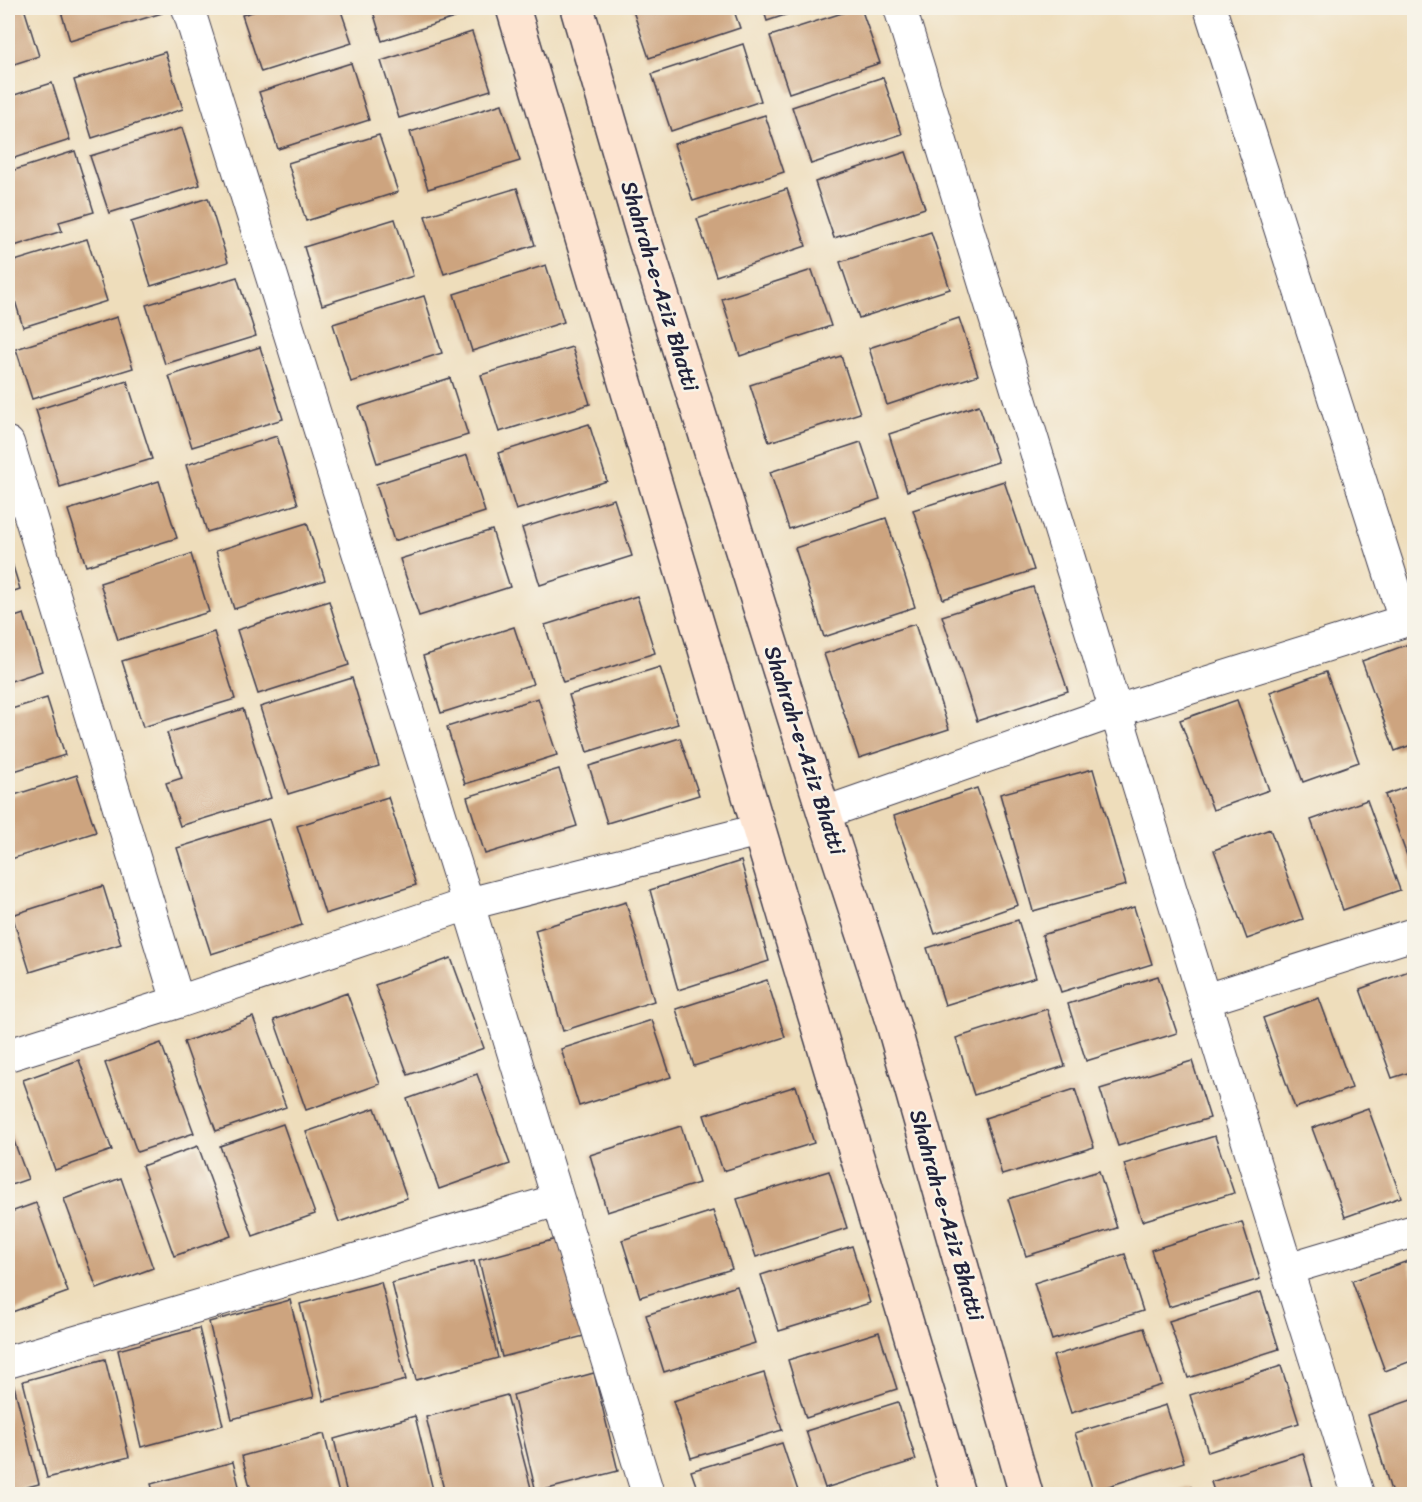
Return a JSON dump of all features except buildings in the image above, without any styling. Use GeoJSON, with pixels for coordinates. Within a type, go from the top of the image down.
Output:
{"type":"FeatureCollection","features":[{"type":"Feature","properties":{"kind":"main road"},"geometry":{"type":"LineString","coordinates":[[513,8],[958,1494]]}},
{"type":"Feature","properties":{"kind":"main road","name":"Shahrah-e-Aziz Bhatti"},"geometry":{"type":"LineString","coordinates":[[577,8],[645,240],[824,813],[893,1024],[1026,1494]]}},
{"type":"Feature","properties":{"kind":"street"},"geometry":{"type":"LineString","coordinates":[[188,8],[558,1200],[639,1492]]}},
{"type":"Feature","properties":{"kind":"street"},"geometry":{"type":"LineString","coordinates":[[900,8],[1358,1494]]}},
{"type":"Feature","properties":{"kind":"street"},"geometry":{"type":"LineString","coordinates":[[824,813],[1116,711],[1410,619],[1210,8]]}},
{"type":"Feature","properties":{"kind":"street"},"geometry":{"type":"LineString","coordinates":[[8,443],[178,1002]]}},
{"type":"Feature","properties":{"kind":"street"},"geometry":{"type":"LineString","coordinates":[[8,1055],[178,1002],[468,904],[759,830]]}},
{"type":"Feature","properties":{"kind":"street"},"geometry":{"type":"LineString","coordinates":[[1205,1000],[1414,934]]}},
{"type":"Feature","properties":{"kind":"street"},"geometry":{"type":"LineString","coordinates":[[8,1362],[558,1200]]}},
{"type":"Feature","properties":{"kind":"street"},"geometry":{"type":"LineString","coordinates":[[1287,1269],[1414,1231]]}}]}
